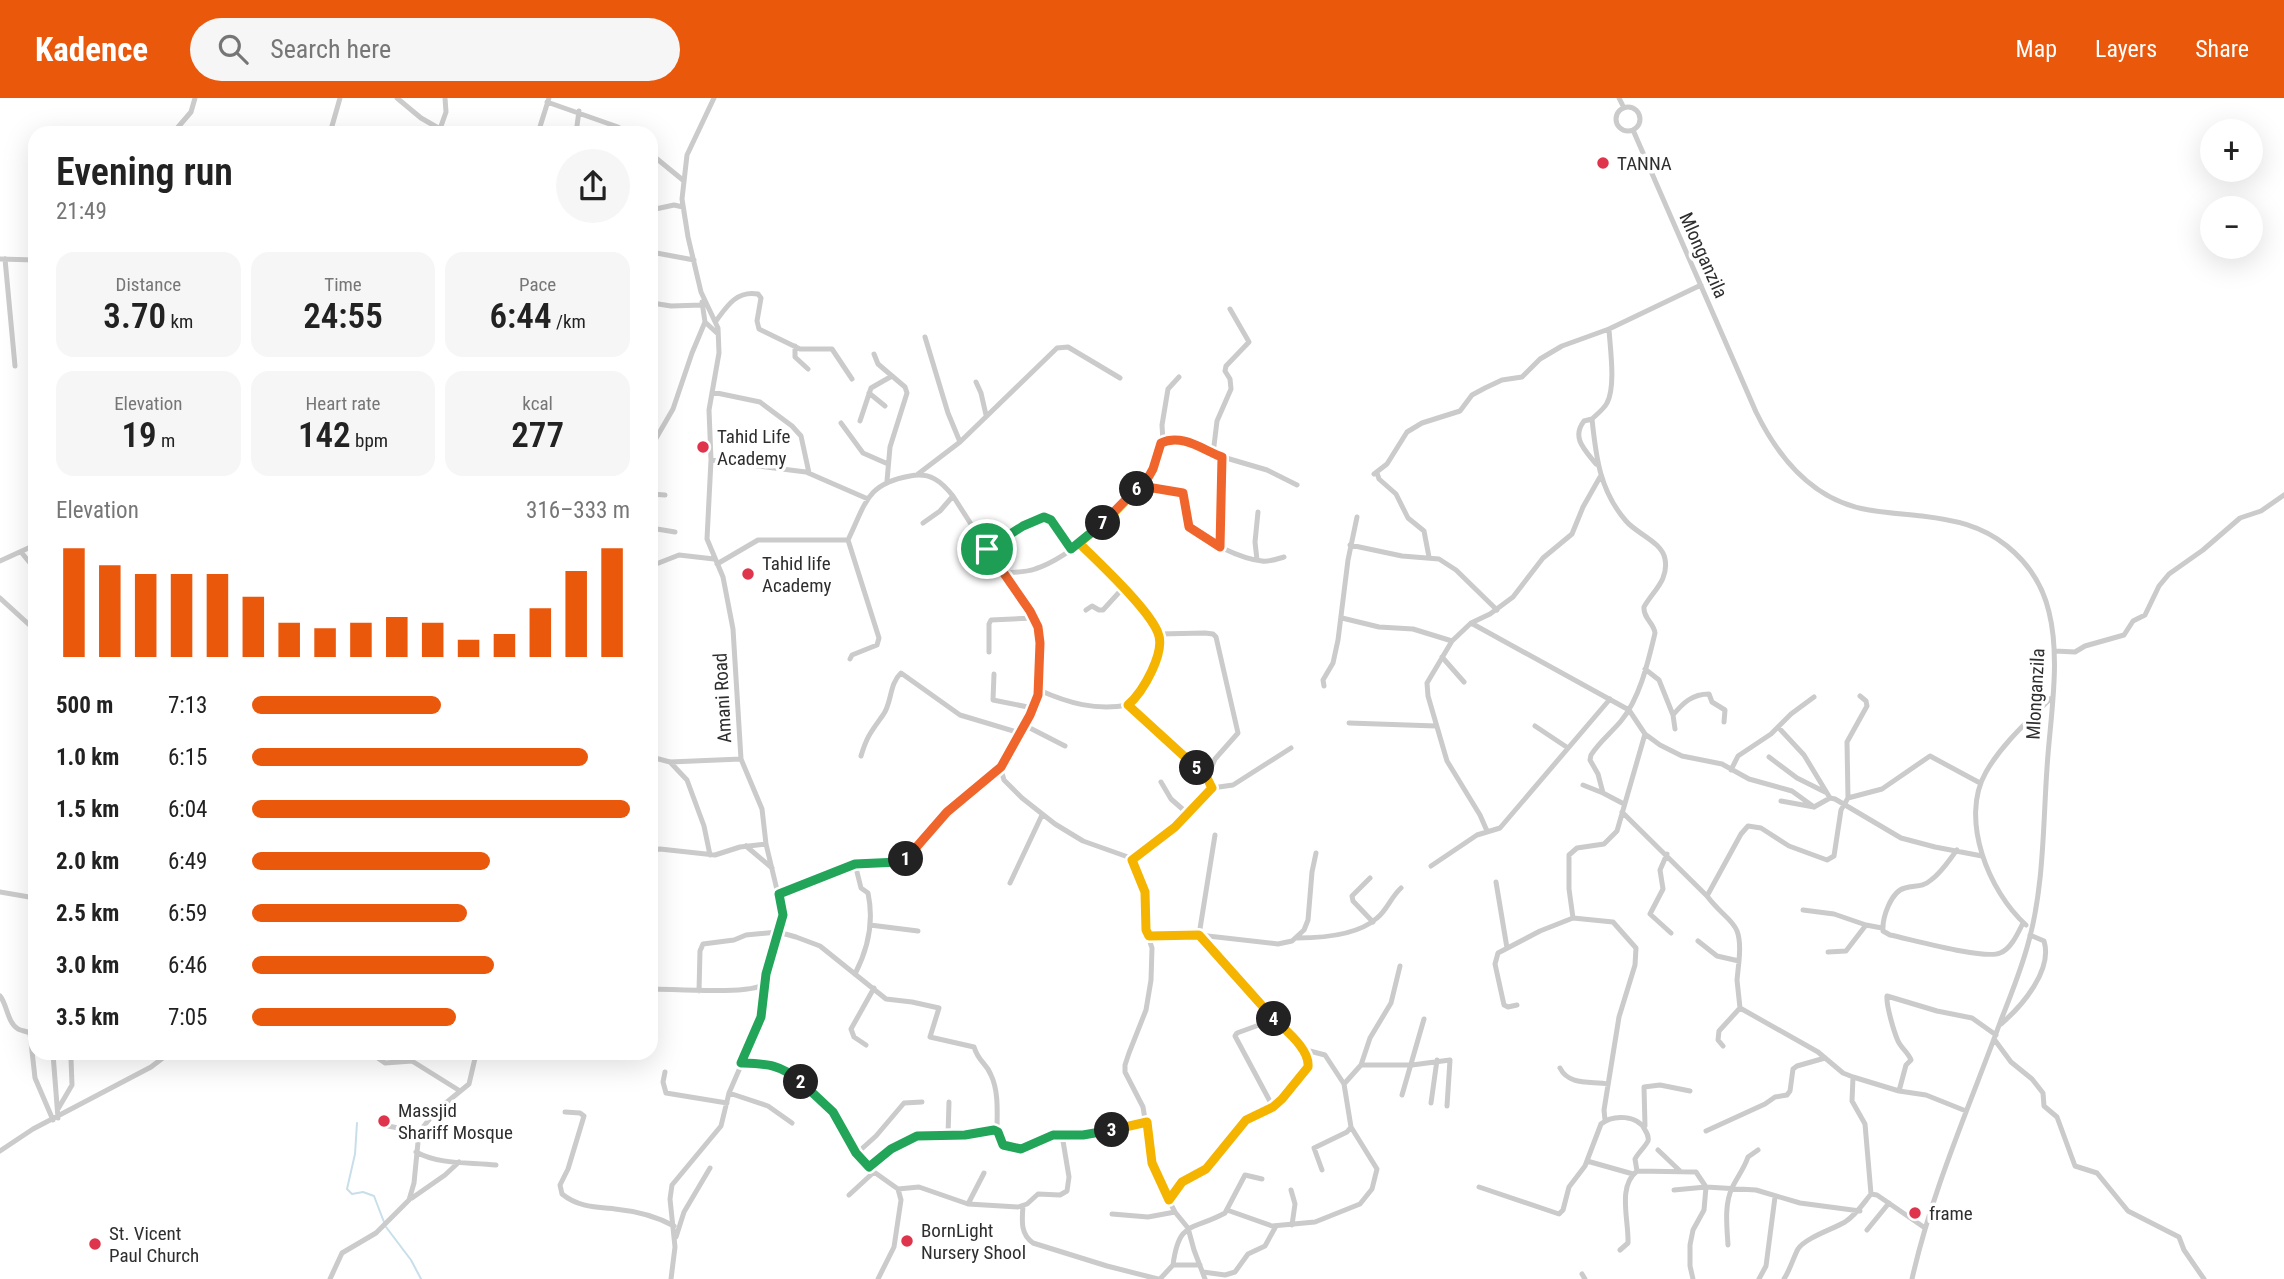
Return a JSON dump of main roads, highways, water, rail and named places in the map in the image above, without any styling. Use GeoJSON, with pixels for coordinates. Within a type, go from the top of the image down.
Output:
{"type":"FeatureCollection","features":[{"type":"Feature","properties":{"kind":"waterway"},"geometry":{"type":"LineString","coordinates":[[357,1123],[355,1154],[347,1189],[352,1194],[363,1192],[374,1196],[384,1222]]}},
{"type":"Feature","properties":{"kind":"waterway"},"geometry":{"type":"LineString","coordinates":[[386,1227],[411,1260],[421,1279]]}},
{"type":"Feature","properties":{"kind":"place","name":"TANNA"},"geometry":{"type":"Point","coordinates":[1603,163]}},
{"type":"Feature","properties":{"kind":"place","name":"Tahid Life Academy"},"geometry":{"type":"Point","coordinates":[703,447]}},
{"type":"Feature","properties":{"kind":"place","name":"Tahid life Academy"},"geometry":{"type":"Point","coordinates":[748,574]}},
{"type":"Feature","properties":{"kind":"place","name":"Massjid Shariff Mosque"},"geometry":{"type":"Point","coordinates":[384,1121]}},
{"type":"Feature","properties":{"kind":"place","name":"frame"},"geometry":{"type":"Point","coordinates":[1915,1213]}},
{"type":"Feature","properties":{"kind":"place","name":"BornLight Nursery Shool"},"geometry":{"type":"Point","coordinates":[907,1241]}},
{"type":"Feature","properties":{"kind":"place","name":"St. Vicent Paul Church"},"geometry":{"type":"Point","coordinates":[95,1244]}}]}
